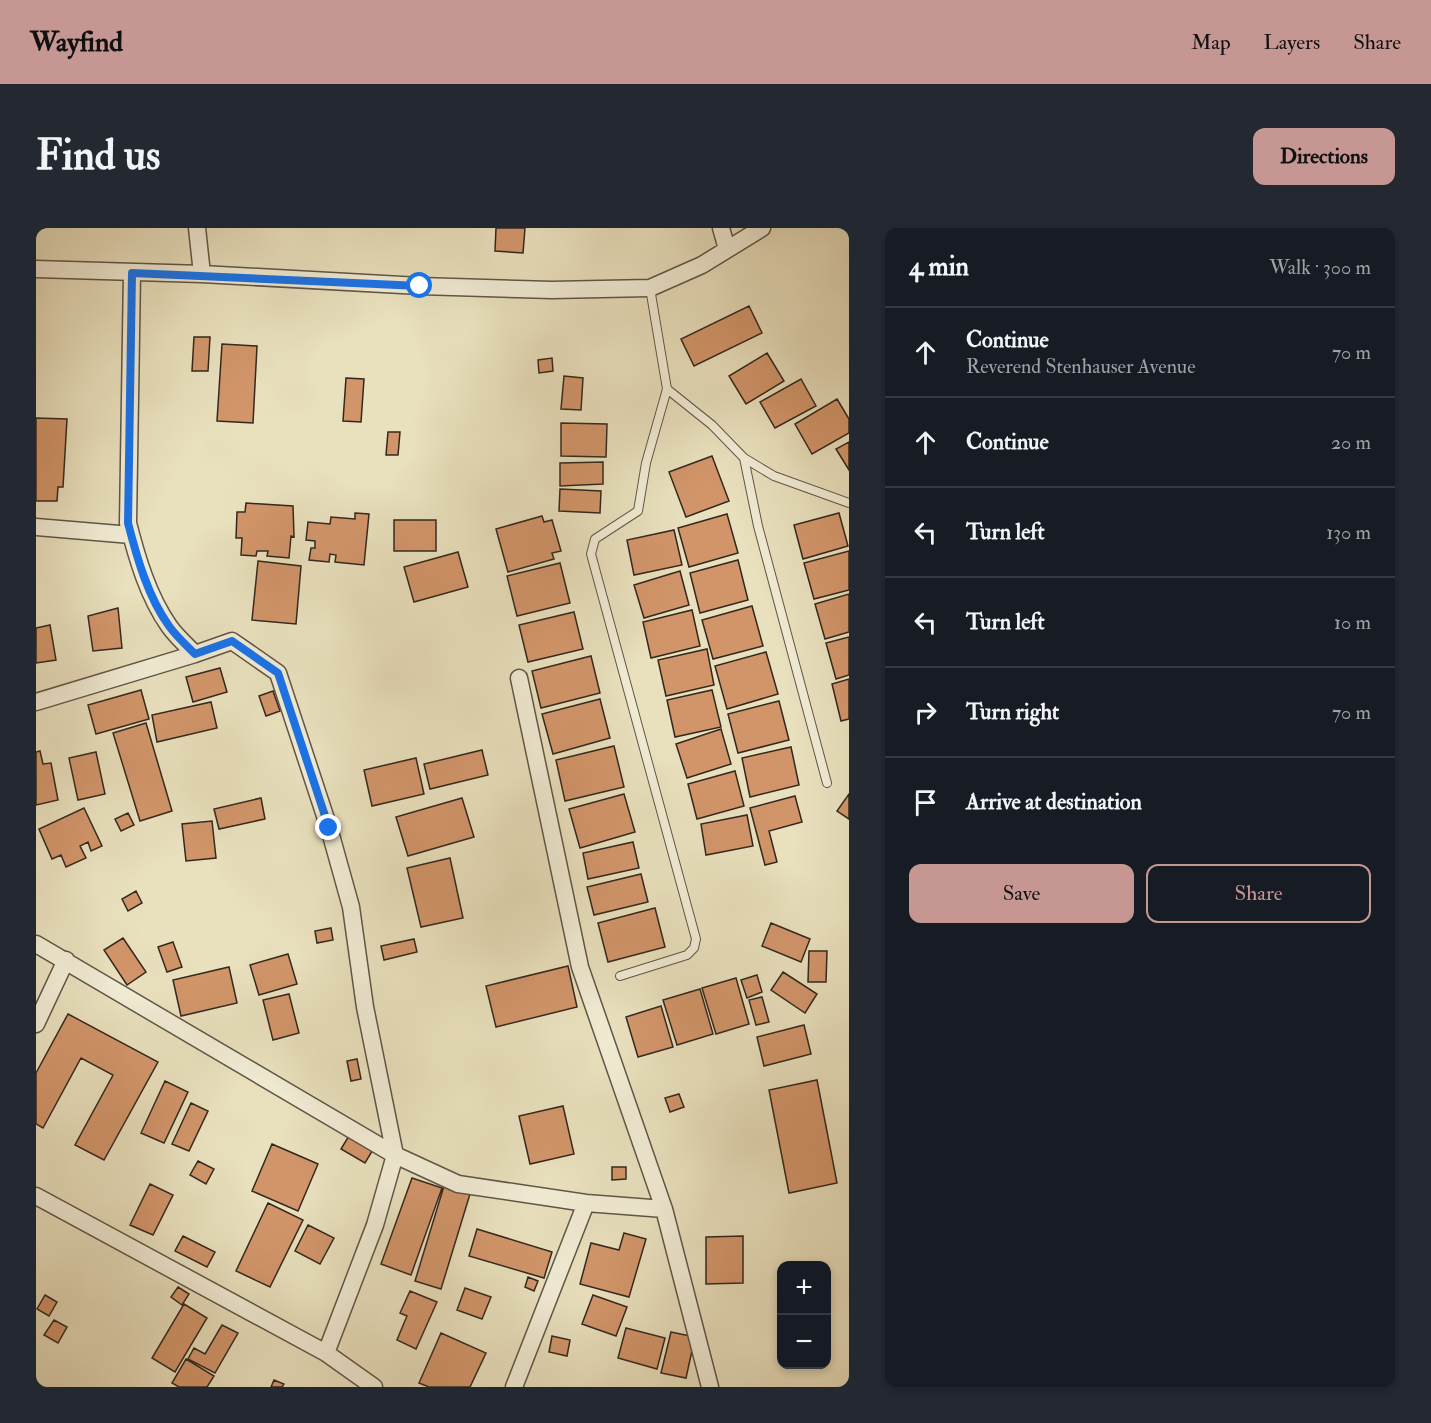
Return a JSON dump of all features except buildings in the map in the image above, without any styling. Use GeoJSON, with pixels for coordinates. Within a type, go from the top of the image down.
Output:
{"type":"FeatureCollection","features":[{"type":"Feature","properties":{"kind":"street"},"geometry":{"type":"LineString","coordinates":[[197,228],[202,274]]}},
{"type":"Feature","properties":{"kind":"street"},"geometry":{"type":"LineString","coordinates":[[721,228],[727,249]]}},
{"type":"Feature","properties":{"kind":"street"},"geometry":{"type":"LineString","coordinates":[[36,269],[202,274],[442,287],[552,290],[650,288],[702,265],[762,228]]}},
{"type":"Feature","properties":{"kind":"street"},"geometry":{"type":"LineString","coordinates":[[132,273],[128,523],[152,595],[170,627],[195,654]]}},
{"type":"Feature","properties":{"kind":"street"},"geometry":{"type":"LineString","coordinates":[[36,527],[131,535]]}},
{"type":"Feature","properties":{"kind":"street"},"geometry":{"type":"LineString","coordinates":[[36,702],[232,641],[278,673],[329,828],[351,907],[364,1007],[395,1155],[375,1225],[326,1353]]}},
{"type":"Feature","properties":{"kind":"street"},"geometry":{"type":"LineString","coordinates":[[519,678],[580,967],[664,1209],[710,1387]]}},
{"type":"Feature","properties":{"kind":"street"},"geometry":{"type":"LineString","coordinates":[[36,944],[395,1155],[458,1184],[586,1203],[664,1209]]}},
{"type":"Feature","properties":{"kind":"street"},"geometry":{"type":"LineString","coordinates":[[36,1024],[66,960]]}},
{"type":"Feature","properties":{"kind":"street"},"geometry":{"type":"LineString","coordinates":[[36,1196],[326,1353],[374,1387]]}},
{"type":"Feature","properties":{"kind":"street"},"geometry":{"type":"LineString","coordinates":[[514,1387],[586,1203]]}},
{"type":"Feature","properties":{"kind":"lane"},"geometry":{"type":"LineString","coordinates":[[620,976],[687,955],[694,948],[696,939],[591,554],[595,539],[638,512],[646,463],[667,389],[650,288]]}},
{"type":"Feature","properties":{"kind":"lane"},"geometry":{"type":"LineString","coordinates":[[667,389],[712,425],[744,458],[774,476],[849,503]]}},
{"type":"Feature","properties":{"kind":"lane"},"geometry":{"type":"LineString","coordinates":[[744,458],[758,526],[828,783]]}},
{"type":"Feature","properties":{"kind":"route"},"geometry":{"type":"LineString","coordinates":[[329,828],[278,673],[232,641],[195,654],[170,627],[152,595],[136,552],[128,523],[132,273],[202,274],[420,286]]}}]}
